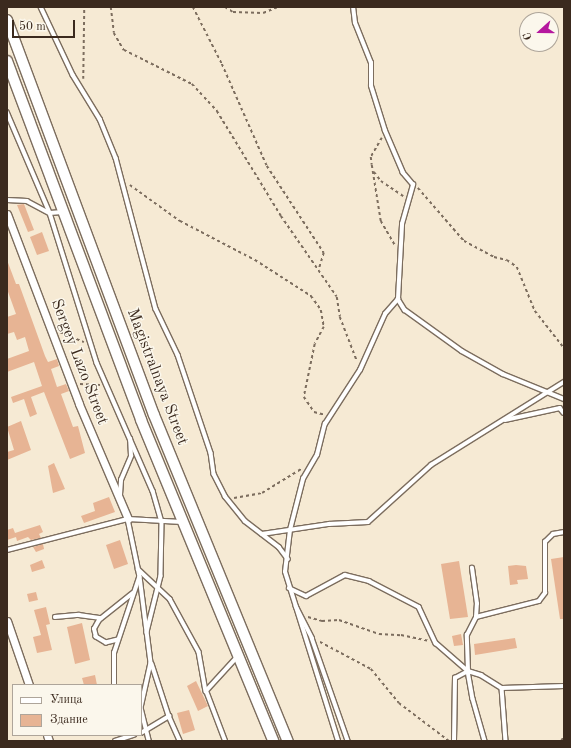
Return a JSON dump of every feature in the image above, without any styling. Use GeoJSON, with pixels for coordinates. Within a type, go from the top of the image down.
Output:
{"type":"FeatureCollection","features":[{"type":"Feature","properties":{"kind":"main road","name":"Magistralnaya Street"},"geometry":{"type":"LineString","coordinates":[[7,20],[154,415],[288,741]]}},
{"type":"Feature","properties":{"kind":"main road","name":"Magistralnaya Street"},"geometry":{"type":"LineString","coordinates":[[7,61],[141,420],[273,741]]}},
{"type":"Feature","properties":{"kind":"street","name":"Sergey Lazo Street"},"geometry":{"type":"LineString","coordinates":[[7,214],[72,385],[128,519]]}},
{"type":"Feature","properties":{"kind":"street"},"geometry":{"type":"LineString","coordinates":[[7,621],[29,684]]}},
{"type":"Feature","properties":{"kind":"lane"},"geometry":{"type":"LineString","coordinates":[[41,7],[82,90],[100,119],[121,177],[156,309],[178,354],[211,453],[214,474],[228,500],[246,521],[279,547],[288,559]]}},
{"type":"Feature","properties":{"kind":"lane"},"geometry":{"type":"LineString","coordinates":[[353,7],[355,23],[371,63],[371,86],[385,131],[402,173],[413,185],[402,224],[398,299],[405,310],[462,351],[503,374],[564,399]]}},
{"type":"Feature","properties":{"kind":"lane"},"geometry":{"type":"LineString","coordinates":[[7,112],[50,212],[91,345],[154,491],[162,522],[161,576],[147,632]]}},
{"type":"Feature","properties":{"kind":"lane"},"geometry":{"type":"LineString","coordinates":[[7,200],[27,201],[50,212],[63,211]]}},
{"type":"Feature","properties":{"kind":"lane"},"geometry":{"type":"LineString","coordinates":[[338,741],[285,572],[288,559],[290,530],[303,479],[315,459],[325,424],[360,370],[385,314],[398,299]]}},
{"type":"Feature","properties":{"kind":"lane"},"geometry":{"type":"LineString","coordinates":[[262,534],[368,522],[431,465],[564,382]]}},
{"type":"Feature","properties":{"kind":"lane"},"geometry":{"type":"LineString","coordinates":[[500,421],[562,408],[564,413]]}},
{"type":"Feature","properties":{"kind":"lane"},"geometry":{"type":"LineString","coordinates":[[119,500],[121,480],[131,456],[130,436]]}},
{"type":"Feature","properties":{"kind":"lane"},"geometry":{"type":"LineString","coordinates":[[7,550],[128,519],[183,522]]}},
{"type":"Feature","properties":{"kind":"lane"},"geometry":{"type":"LineString","coordinates":[[128,519],[140,578],[151,663],[168,716],[180,741]]}},
{"type":"Feature","properties":{"kind":"lane"},"geometry":{"type":"LineString","coordinates":[[476,617],[539,601],[544,593],[545,542],[553,534],[564,532]]}},
{"type":"Feature","properties":{"kind":"lane"},"geometry":{"type":"LineString","coordinates":[[472,568],[477,604],[476,617],[467,635],[468,671],[473,699],[485,741]]}},
{"type":"Feature","properties":{"kind":"lane"},"geometry":{"type":"LineString","coordinates":[[138,569],[170,599],[199,652],[206,691],[226,741]]}},
{"type":"Feature","properties":{"kind":"lane"},"geometry":{"type":"LineString","coordinates":[[289,588],[306,596],[345,575],[369,581],[419,607],[436,643],[468,671],[481,674],[502,688],[564,686]]}},
{"type":"Feature","properties":{"kind":"lane"},"geometry":{"type":"LineString","coordinates":[[114,684],[114,653],[140,578]]}},
{"type":"Feature","properties":{"kind":"lane"},"geometry":{"type":"LineString","coordinates":[[118,640],[106,643],[96,637],[94,629],[101,618],[134,593]]}},
{"type":"Feature","properties":{"kind":"lane"},"geometry":{"type":"LineString","coordinates":[[294,603],[303,616],[312,638],[348,741]]}},
{"type":"Feature","properties":{"kind":"lane"},"geometry":{"type":"LineString","coordinates":[[55,617],[79,615],[101,618]]}},
{"type":"Feature","properties":{"kind":"lane"},"geometry":{"type":"LineString","coordinates":[[206,691],[238,656]]}},
{"type":"Feature","properties":{"kind":"lane"},"geometry":{"type":"LineString","coordinates":[[142,704],[151,663]]}},
{"type":"Feature","properties":{"kind":"lane"},"geometry":{"type":"LineString","coordinates":[[454,741],[455,678],[468,671]]}},
{"type":"Feature","properties":{"kind":"lane"},"geometry":{"type":"LineString","coordinates":[[142,686],[147,684]]}},
{"type":"Feature","properties":{"kind":"lane"},"geometry":{"type":"LineString","coordinates":[[502,688],[506,741]]}},
{"type":"Feature","properties":{"kind":"lane"},"geometry":{"type":"LineString","coordinates":[[142,713],[149,741]]}},
{"type":"Feature","properties":{"kind":"lane"},"geometry":{"type":"LineString","coordinates":[[142,733],[168,716]]}},
{"type":"Feature","properties":{"kind":"lane"},"geometry":{"type":"LineString","coordinates":[[115,741],[131,736]]}},
{"type":"Feature","properties":{"kind":"path"},"geometry":{"type":"LineString","coordinates":[[82,90],[84,7]]}},
{"type":"Feature","properties":{"kind":"path"},"geometry":{"type":"LineString","coordinates":[[111,7],[114,33],[124,50],[192,84],[217,111],[281,216],[337,297],[340,317],[360,370]]}},
{"type":"Feature","properties":{"kind":"path"},"geometry":{"type":"LineString","coordinates":[[193,7],[222,64],[267,166],[324,253],[319,270]]}},
{"type":"Feature","properties":{"kind":"path"},"geometry":{"type":"LineString","coordinates":[[225,7],[233,12],[263,13],[278,7]]}},
{"type":"Feature","properties":{"kind":"path"},"geometry":{"type":"LineString","coordinates":[[385,131],[371,157],[381,220],[400,255]]}},
{"type":"Feature","properties":{"kind":"path"},"geometry":{"type":"LineString","coordinates":[[373,172],[380,181],[410,200]]}},
{"type":"Feature","properties":{"kind":"path"},"geometry":{"type":"LineString","coordinates":[[121,177],[138,193],[180,222],[255,260],[311,296],[321,310],[324,327],[315,344],[304,397],[314,412],[330,416]]}},
{"type":"Feature","properties":{"kind":"path"},"geometry":{"type":"LineString","coordinates":[[413,185],[418,187],[464,241],[494,257],[507,260],[517,267],[535,311],[564,348]]}},
{"type":"Feature","properties":{"kind":"path"},"geometry":{"type":"LineString","coordinates":[[51,328],[91,345]]}},
{"type":"Feature","properties":{"kind":"path"},"geometry":{"type":"LineString","coordinates":[[72,385],[108,387]]}},
{"type":"Feature","properties":{"kind":"path"},"geometry":{"type":"LineString","coordinates":[[228,500],[262,493],[293,475],[315,459]]}},
{"type":"Feature","properties":{"kind":"path"},"geometry":{"type":"LineString","coordinates":[[303,616],[322,621],[339,620],[380,634],[401,635],[436,643]]}},
{"type":"Feature","properties":{"kind":"path"},"geometry":{"type":"LineString","coordinates":[[312,638],[371,669],[399,703],[448,741]]}},
{"type":"Feature","properties":{"kind":"path"},"geometry":{"type":"LineString","coordinates":[[561,741],[564,736]]}},
{"type":"Feature","properties":{"kind":"building"},"geometry":{"type":"Polygon","coordinates":[[[24,204],[34,230],[28,232],[17,205],[24,204]]]}},
{"type":"Feature","properties":{"kind":"building"},"geometry":{"type":"Polygon","coordinates":[[[42,232],[49,251],[37,255],[30,237],[42,232]]]}},
{"type":"Feature","properties":{"kind":"building"},"geometry":{"type":"Polygon","coordinates":[[[7,260],[16,284],[19,284],[48,362],[57,359],[59,366],[51,369],[57,387],[66,384],[69,391],[61,394],[73,427],[78,426],[85,453],[70,459],[44,392],[31,397],[37,414],[30,417],[24,399],[13,403],[11,397],[42,386],[34,362],[7,372],[7,359],[29,351],[25,337],[17,340],[14,332],[7,334],[7,317],[16,314],[7,289],[7,260]]]}},
{"type":"Feature","properties":{"kind":"building"},"geometry":{"type":"Polygon","coordinates":[[[21,421],[31,450],[7,460],[7,452],[14,450],[7,427],[21,421]]]}},
{"type":"Feature","properties":{"kind":"building"},"geometry":{"type":"Polygon","coordinates":[[[54,463],[65,489],[53,493],[48,466],[54,463]]]}},
{"type":"Feature","properties":{"kind":"building"},"geometry":{"type":"Polygon","coordinates":[[[109,497],[115,512],[84,523],[81,516],[95,511],[93,503],[109,497]]]}},
{"type":"Feature","properties":{"kind":"building"},"geometry":{"type":"Polygon","coordinates":[[[40,525],[43,532],[39,534],[41,538],[31,540],[28,537],[17,541],[16,537],[7,540],[7,530],[13,528],[15,533],[40,525]]]}},
{"type":"Feature","properties":{"kind":"building"},"geometry":{"type":"Polygon","coordinates":[[[120,540],[128,564],[114,569],[106,545],[120,540]]]}},
{"type":"Feature","properties":{"kind":"building"},"geometry":{"type":"Polygon","coordinates":[[[43,544],[44,549],[36,552],[33,547],[43,544]]]}},
{"type":"Feature","properties":{"kind":"building"},"geometry":{"type":"Polygon","coordinates":[[[564,557],[564,619],[560,619],[551,559],[564,557]]]}},
{"type":"Feature","properties":{"kind":"building"},"geometry":{"type":"Polygon","coordinates":[[[42,560],[45,568],[32,572],[30,565],[42,560]]]}},
{"type":"Feature","properties":{"kind":"building"},"geometry":{"type":"Polygon","coordinates":[[[459,561],[468,617],[450,619],[441,564],[459,561]]]}},
{"type":"Feature","properties":{"kind":"building"},"geometry":{"type":"Polygon","coordinates":[[[508,566],[526,566],[528,579],[517,580],[518,584],[510,585],[508,566]]]}},
{"type":"Feature","properties":{"kind":"building"},"geometry":{"type":"Polygon","coordinates":[[[36,592],[38,600],[29,602],[27,594],[36,592]]]}},
{"type":"Feature","properties":{"kind":"building"},"geometry":{"type":"Polygon","coordinates":[[[46,607],[50,624],[46,625],[52,650],[37,653],[33,637],[41,635],[34,610],[46,607]]]}},
{"type":"Feature","properties":{"kind":"building"},"geometry":{"type":"Polygon","coordinates":[[[82,623],[90,660],[75,664],[67,627],[82,623]]]}},
{"type":"Feature","properties":{"kind":"building"},"geometry":{"type":"Polygon","coordinates":[[[461,634],[463,645],[454,646],[452,636],[461,634]]]}},
{"type":"Feature","properties":{"kind":"building"},"geometry":{"type":"Polygon","coordinates":[[[515,638],[517,648],[475,655],[474,644],[515,638]]]}},
{"type":"Feature","properties":{"kind":"building"},"geometry":{"type":"Polygon","coordinates":[[[95,675],[97,684],[84,684],[82,678],[95,675]]]}},
{"type":"Feature","properties":{"kind":"building"},"geometry":{"type":"Polygon","coordinates":[[[196,681],[208,706],[198,711],[187,686],[196,681]]]}},
{"type":"Feature","properties":{"kind":"building"},"geometry":{"type":"Polygon","coordinates":[[[189,710],[195,730],[183,734],[177,713],[189,710]]]}}]}
